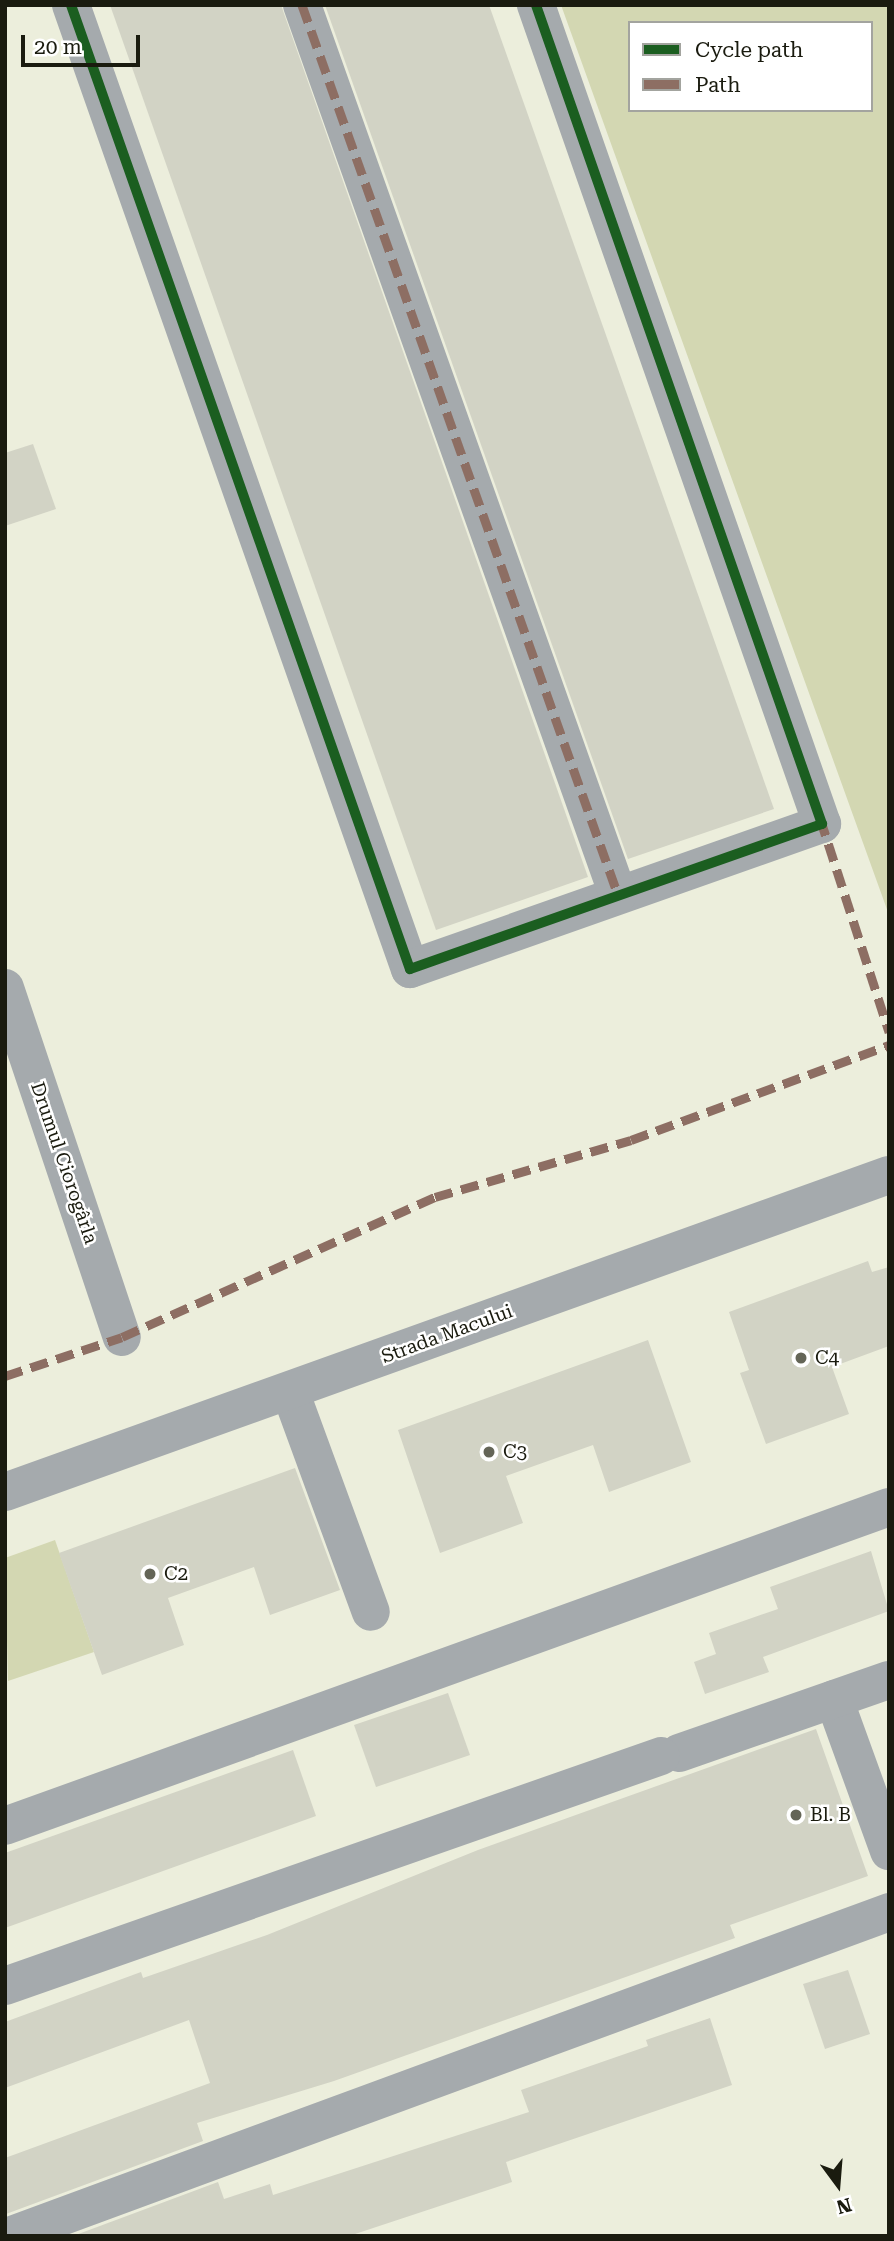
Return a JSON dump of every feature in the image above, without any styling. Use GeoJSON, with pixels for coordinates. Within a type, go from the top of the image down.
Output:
{"type":"FeatureCollection","features":[{"type":"Feature","properties":{"kind":"street"},"geometry":{"type":"LineString","coordinates":[[71,5],[410,969],[822,824],[536,5]]}},
{"type":"Feature","properties":{"kind":"street"},"geometry":{"type":"LineString","coordinates":[[302,5],[618,895]]}},
{"type":"Feature","properties":{"kind":"street","name":"Drumul Ciorogârla"},"geometry":{"type":"LineString","coordinates":[[5,988],[122,1337]]}},
{"type":"Feature","properties":{"kind":"street","name":"Strada Macului"},"geometry":{"type":"LineString","coordinates":[[5,1492],[889,1175]]}},
{"type":"Feature","properties":{"kind":"street"},"geometry":{"type":"LineString","coordinates":[[290,1391],[371,1612]]}},
{"type":"Feature","properties":{"kind":"street"},"geometry":{"type":"LineString","coordinates":[[5,1826],[889,1507]]}},
{"type":"Feature","properties":{"kind":"street"},"geometry":{"type":"LineString","coordinates":[[5,1986],[889,1680]]}},
{"type":"Feature","properties":{"kind":"street"},"geometry":{"type":"LineString","coordinates":[[834,1699],[889,1852]]}},
{"type":"Feature","properties":{"kind":"street"},"geometry":{"type":"LineString","coordinates":[[9,2236],[889,1912]]}},
{"type":"Feature","properties":{"kind":"green space"},"geometry":{"type":"Polygon","coordinates":[[[561,5],[889,5],[889,915],[561,5]]]}},
{"type":"Feature","properties":{"kind":"green space"},"geometry":{"type":"Polygon","coordinates":[[[55,1540],[94,1652],[8,1681],[5,1558],[55,1540]]]}},
{"type":"Feature","properties":{"kind":"building"},"geometry":{"type":"Polygon","coordinates":[[[110,5],[281,5],[588,877],[436,930],[110,5]]]}},
{"type":"Feature","properties":{"kind":"building"},"geometry":{"type":"Polygon","coordinates":[[[325,5],[489,5],[774,809],[628,859],[325,5]]]}},
{"type":"Feature","properties":{"kind":"building"},"geometry":{"type":"Polygon","coordinates":[[[33,444],[56,509],[5,526],[5,453],[33,444]]]}},
{"type":"Feature","properties":{"kind":"building","name":"C4"},"geometry":{"type":"Polygon","coordinates":[[[868,1261],[872,1272],[889,1267],[889,1346],[832,1367],[849,1414],[766,1444],[740,1373],[749,1370],[729,1312],[868,1261]]]}},
{"type":"Feature","properties":{"kind":"building","name":"C3"},"geometry":{"type":"Polygon","coordinates":[[[648,1340],[691,1462],[609,1492],[593,1445],[506,1476],[523,1523],[440,1553],[398,1430],[648,1340]]]}},
{"type":"Feature","properties":{"kind":"building","name":"C2"},"geometry":{"type":"Polygon","coordinates":[[[295,1468],[340,1590],[270,1615],[254,1567],[168,1598],[184,1645],[102,1675],[59,1553],[295,1468]]]}},
{"type":"Feature","properties":{"kind":"building"},"geometry":{"type":"Polygon","coordinates":[[[871,1551],[889,1611],[763,1657],[769,1672],[705,1694],[694,1662],[716,1654],[709,1633],[778,1609],[770,1587],[871,1551]]]}},
{"type":"Feature","properties":{"kind":"building"},"geometry":{"type":"Polygon","coordinates":[[[448,1693],[470,1755],[376,1787],[354,1725],[448,1693]]]}},
{"type":"Feature","properties":{"kind":"building"},"geometry":{"type":"Polygon","coordinates":[[[816,1729],[868,1876],[730,1925],[735,1938],[334,2081],[197,2123],[203,2141],[6,2214],[5,2158],[210,2083],[189,2020],[5,2088],[5,2022],[141,1972],[143,1978],[267,1935],[478,1850],[816,1729]]]}},
{"type":"Feature","properties":{"kind":"building"},"geometry":{"type":"Polygon","coordinates":[[[293,1750],[316,1816],[5,1928],[5,1853],[293,1750]]]}},
{"type":"Feature","properties":{"kind":"building"},"geometry":{"type":"Polygon","coordinates":[[[848,1970],[870,2034],[825,2049],[803,1984],[848,1970]]]}},
{"type":"Feature","properties":{"kind":"building"},"geometry":{"type":"Polygon","coordinates":[[[710,2018],[732,2085],[506,2162],[512,2182],[349,2236],[73,2236],[218,2182],[224,2199],[270,2184],[273,2195],[529,2112],[521,2090],[648,2046],[646,2040],[710,2018]]]}},
{"type":"Feature","properties":{"kind":"marked path"},"geometry":{"type":"LineString","coordinates":[[302,5],[618,895]]}},
{"type":"Feature","properties":{"kind":"marked path"},"geometry":{"type":"LineString","coordinates":[[820,818],[889,1032]]}},
{"type":"Feature","properties":{"kind":"marked path"},"geometry":{"type":"LineString","coordinates":[[5,1376],[122,1337],[435,1197],[631,1140],[889,1045]]}},
{"type":"Feature","properties":{"kind":"cycle path"},"geometry":{"type":"LineString","coordinates":[[71,5],[410,969],[822,824],[536,5]]}},
{"type":"Feature","properties":{"kind":"place","name":"C4"},"geometry":{"type":"Point","coordinates":[801,1358]}},
{"type":"Feature","properties":{"kind":"place","name":"C3"},"geometry":{"type":"Point","coordinates":[489,1452]}},
{"type":"Feature","properties":{"kind":"place","name":"C2"},"geometry":{"type":"Point","coordinates":[150,1574]}},
{"type":"Feature","properties":{"kind":"place","name":"Bl. B"},"geometry":{"type":"Point","coordinates":[796,1815]}}]}
